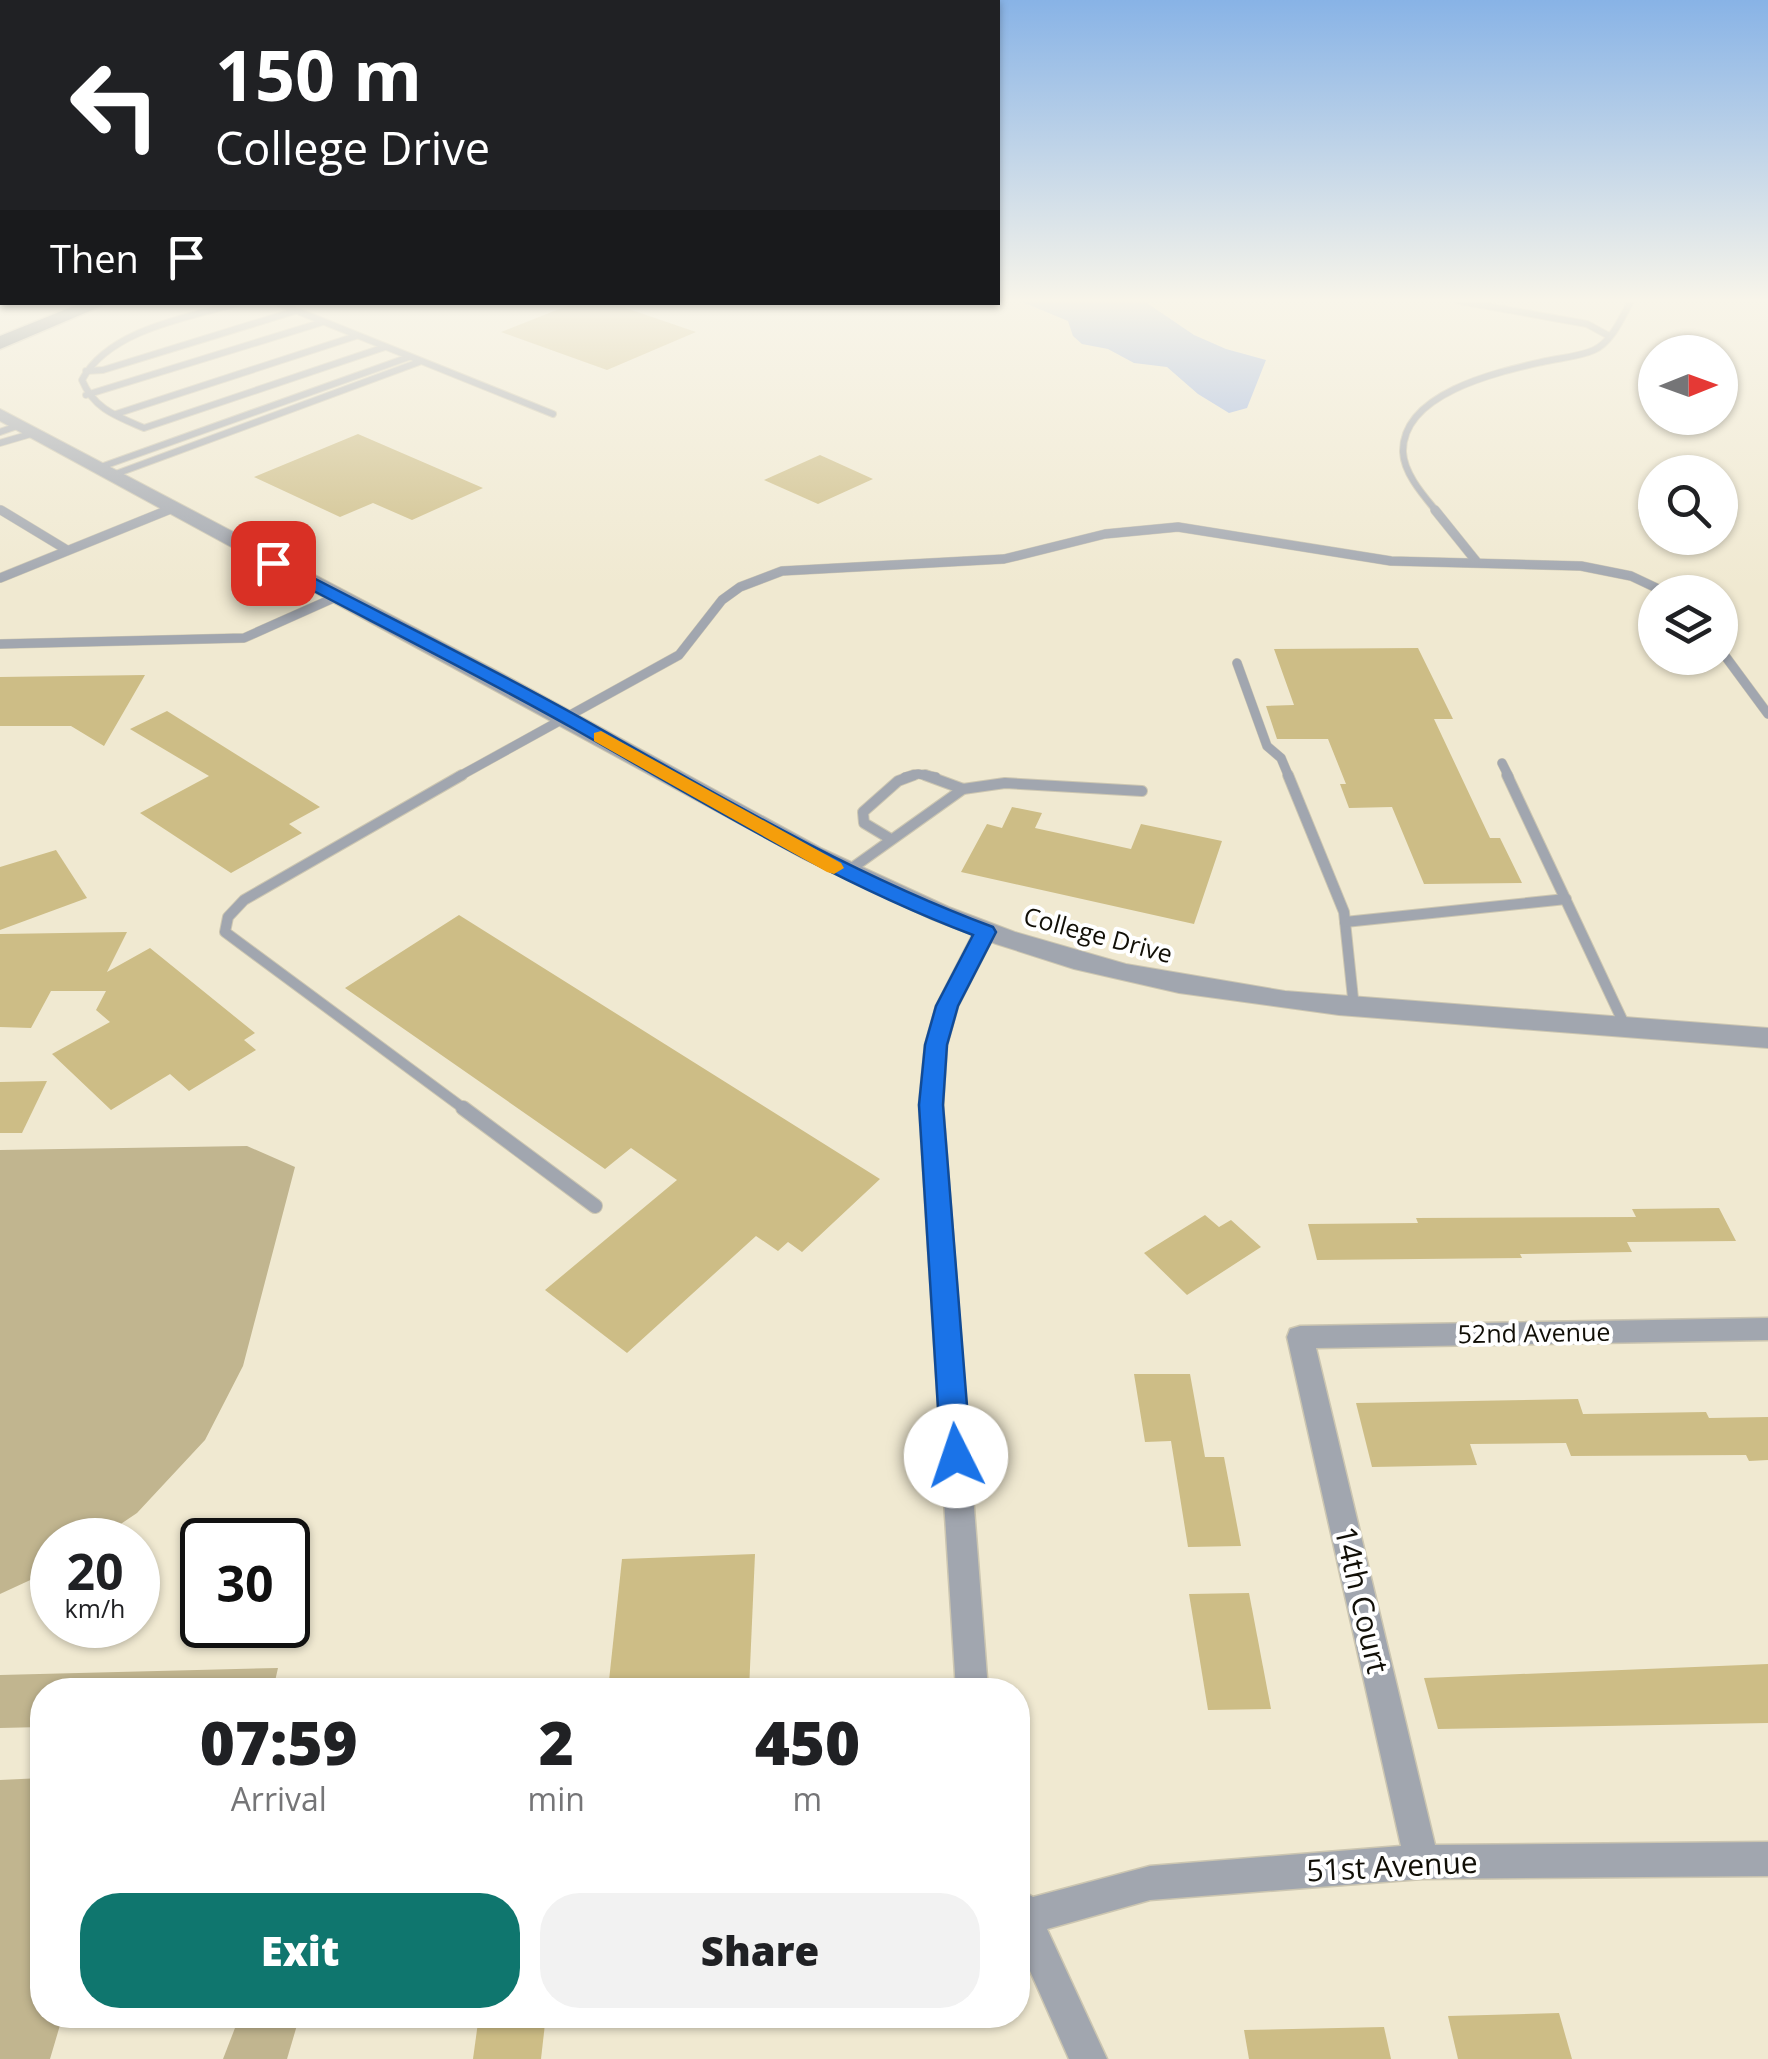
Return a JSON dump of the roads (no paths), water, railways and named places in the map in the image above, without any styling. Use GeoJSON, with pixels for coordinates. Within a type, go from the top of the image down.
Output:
{"type":"FeatureCollection","features":[{"type":"Feature","properties":{"kind":"street","name":"College Drive"},"geometry":{"type":"LineString","coordinates":[[13,426],[564,716],[844,872],[908,903],[985,932],[1074,960],[1175,985],[1354,1008],[1766,1042]]}},
{"type":"Feature","properties":{"kind":"street"},"geometry":{"type":"LineString","coordinates":[[971,1678],[931,1105],[936,1045],[947,1006],[985,932]]}},
{"type":"Feature","properties":{"kind":"street","name":"52nd Avenue"},"geometry":{"type":"LineString","coordinates":[[1300,1338],[1768,1330]]}},
{"type":"Feature","properties":{"kind":"street","name":"14th Court"},"geometry":{"type":"LineString","coordinates":[[1300,1338],[1422,1862]]}},
{"type":"Feature","properties":{"kind":"street","name":"51st Avenue"},"geometry":{"type":"LineString","coordinates":[[1030,1909],[1150,1883],[1422,1862],[1768,1859]]}},
{"type":"Feature","properties":{"kind":"street"},"geometry":{"type":"LineString","coordinates":[[1030,1935],[1088,2059]]}},
{"type":"Feature","properties":{"kind":"lane"},"geometry":{"type":"LineString","coordinates":[[89,397],[144,428],[236,397]]}},
{"type":"Feature","properties":{"kind":"lane"},"geometry":{"type":"LineString","coordinates":[[116,414],[168,397]]}},
{"type":"Feature","properties":{"kind":"lane"},"geometry":{"type":"LineString","coordinates":[[106,472],[303,397]]}},
{"type":"Feature","properties":{"kind":"lane"},"geometry":{"type":"LineString","coordinates":[[106,472],[319,397]]}},
{"type":"Feature","properties":{"kind":"lane"},"geometry":{"type":"LineString","coordinates":[[510,397],[554,414]]}},
{"type":"Feature","properties":{"kind":"lane"},"geometry":{"type":"LineString","coordinates":[[1439,397],[1410,426],[1403,452],[1412,475],[1476,561]]}},
{"type":"Feature","properties":{"kind":"lane"},"geometry":{"type":"LineString","coordinates":[[0,443],[13,426]]}},
{"type":"Feature","properties":{"kind":"lane"},"geometry":{"type":"LineString","coordinates":[[0,578],[172,508]]}},
{"type":"Feature","properties":{"kind":"lane"},"geometry":{"type":"LineString","coordinates":[[0,509],[67,550]]}},
{"type":"Feature","properties":{"kind":"lane"},"geometry":{"type":"LineString","coordinates":[[596,1206],[225,932],[228,917],[244,900],[564,716],[679,655],[722,600],[740,587],[794,569],[1004,559],[1104,534],[1178,527],[1392,561],[1581,566],[1638,579]]}},
{"type":"Feature","properties":{"kind":"lane"},"geometry":{"type":"LineString","coordinates":[[0,644],[244,638],[336,597]]}},
{"type":"Feature","properties":{"kind":"lane"},"geometry":{"type":"LineString","coordinates":[[1237,663],[1267,746],[1282,758],[1345,922],[1354,1008]]}},
{"type":"Feature","properties":{"kind":"lane"},"geometry":{"type":"LineString","coordinates":[[1738,673],[1768,714]]}},
{"type":"Feature","properties":{"kind":"lane"},"geometry":{"type":"LineString","coordinates":[[1502,763],[1626,1028]]}},
{"type":"Feature","properties":{"kind":"lane"},"geometry":{"type":"LineString","coordinates":[[889,838],[864,823],[863,812],[897,778],[934,774],[963,789]]}},
{"type":"Feature","properties":{"kind":"lane"},"geometry":{"type":"LineString","coordinates":[[844,872],[963,789],[1005,783],[1142,791]]}},
{"type":"Feature","properties":{"kind":"lane"},"geometry":{"type":"LineString","coordinates":[[1345,922],[1566,900]]}},
{"type":"Feature","properties":{"kind":"water"},"geometry":{"type":"Polygon","coordinates":[[[1203,397],[1251,397],[1247,408],[1229,413],[1203,397]]]}}]}
